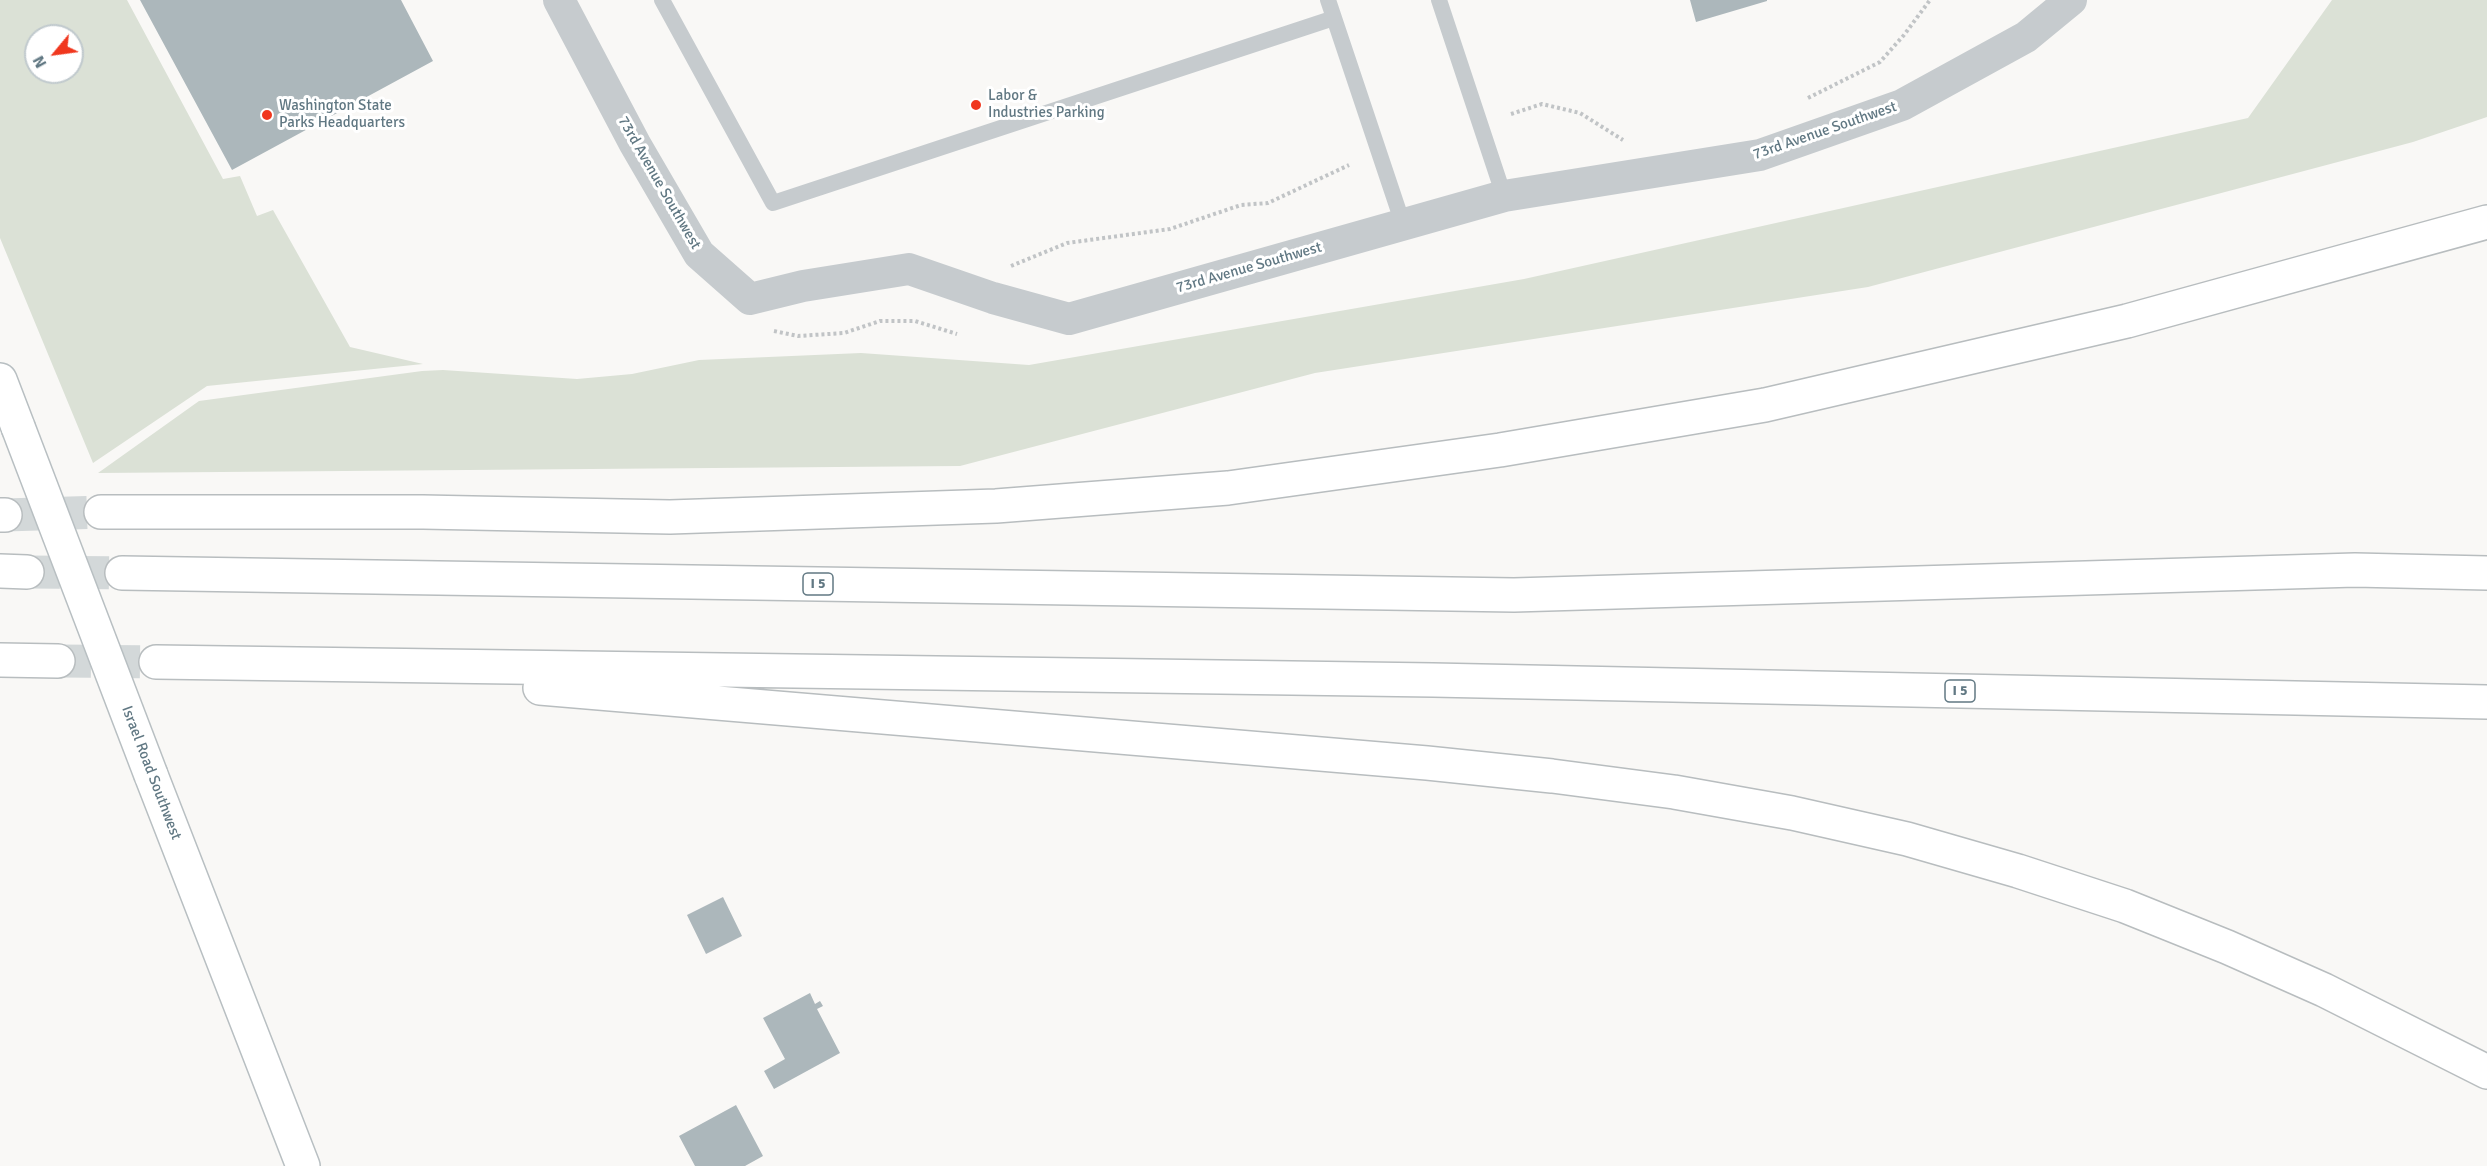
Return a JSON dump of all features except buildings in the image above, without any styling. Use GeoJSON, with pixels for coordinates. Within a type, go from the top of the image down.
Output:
{"type":"FeatureCollection","features":[{"type":"Feature","properties":{"kind":"main road"},"geometry":{"type":"LineString","coordinates":[[101,512],[423,512],[670,517],[996,506],[1228,488],[1500,450],[1765,405],[2127,321],[2487,222]]}},
{"type":"Feature","properties":{"kind":"main road","name":"Israel Road Southwest"},"geometry":{"type":"LineString","coordinates":[[0,380],[303,1166]]}},
{"type":"Feature","properties":{"kind":"main road","name":"I 5"},"geometry":{"type":"LineString","coordinates":[[122,573],[1514,596],[2355,570],[2487,573]]}},
{"type":"Feature","properties":{"kind":"main road"},"geometry":{"type":"LineString","coordinates":[[0,660],[58,661]]}},
{"type":"Feature","properties":{"kind":"main road","name":"I 5"},"geometry":{"type":"LineString","coordinates":[[156,662],[1433,680],[2487,702]]}},
{"type":"Feature","properties":{"kind":"main road"},"geometry":{"type":"LineString","coordinates":[[245,664],[1427,763],[1674,792],[1782,811],[1918,842],[2018,871],[2125,906],[2227,946],[2325,990],[2487,1072]]}},
{"type":"Feature","properties":{"kind":"street","name":"73rd Avenue Southwest"},"geometry":{"type":"LineString","coordinates":[[559,0],[635,144],[699,254],[750,299],[803,286],[909,269],[993,298],[1069,319],[1504,196],[1760,155],[1902,105],[2026,37],[2071,0]]}},
{"type":"Feature","properties":{"kind":"lane"},"geometry":{"type":"LineString","coordinates":[[662,0],[773,203],[1334,18]]}},
{"type":"Feature","properties":{"kind":"lane"},"geometry":{"type":"LineString","coordinates":[[1328,0],[1402,224]]}},
{"type":"Feature","properties":{"kind":"lane"},"geometry":{"type":"LineString","coordinates":[[1439,0],[1504,196]]}},
{"type":"Feature","properties":{"kind":"path"},"geometry":{"type":"LineString","coordinates":[[1800,101],[1880,62],[1930,0]]}},
{"type":"Feature","properties":{"kind":"path"},"geometry":{"type":"LineString","coordinates":[[1511,114],[1542,104],[1580,113],[1629,144]]}},
{"type":"Feature","properties":{"kind":"path"},"geometry":{"type":"LineString","coordinates":[[1007,267],[1067,243],[1170,229],[1241,205],[1268,203],[1349,165]]}},
{"type":"Feature","properties":{"kind":"shaded area"},"geometry":{"type":"Polygon","coordinates":[[[0,0],[127,0],[223,179],[240,176],[257,216],[273,210],[350,347],[423,364],[207,386],[93,463],[0,238],[0,0]]]}},
{"type":"Feature","properties":{"kind":"shaded area"},"geometry":{"type":"Polygon","coordinates":[[[2332,0],[2487,0],[2487,117],[2413,142],[1868,287],[1315,373],[960,466],[98,473],[199,401],[443,370],[577,379],[632,374],[699,360],[861,353],[1029,365],[1524,279],[2248,118],[2332,0]]]}},
{"type":"Feature","properties":{"kind":"tunnel"},"geometry":{"type":"LineString","coordinates":[[5,515],[101,512]]}},
{"type":"Feature","properties":{"kind":"tunnel"},"geometry":{"type":"LineString","coordinates":[[27,572],[122,573]]}},
{"type":"Feature","properties":{"kind":"tunnel"},"geometry":{"type":"LineString","coordinates":[[58,661],[156,662]]}},
{"type":"Feature","properties":{"kind":"place","name":"Labor & Industries Parking"},"geometry":{"type":"Point","coordinates":[976,105]}},
{"type":"Feature","properties":{"kind":"place","name":"Washington State Parks Headquarters"},"geometry":{"type":"Point","coordinates":[267,115]}}]}
